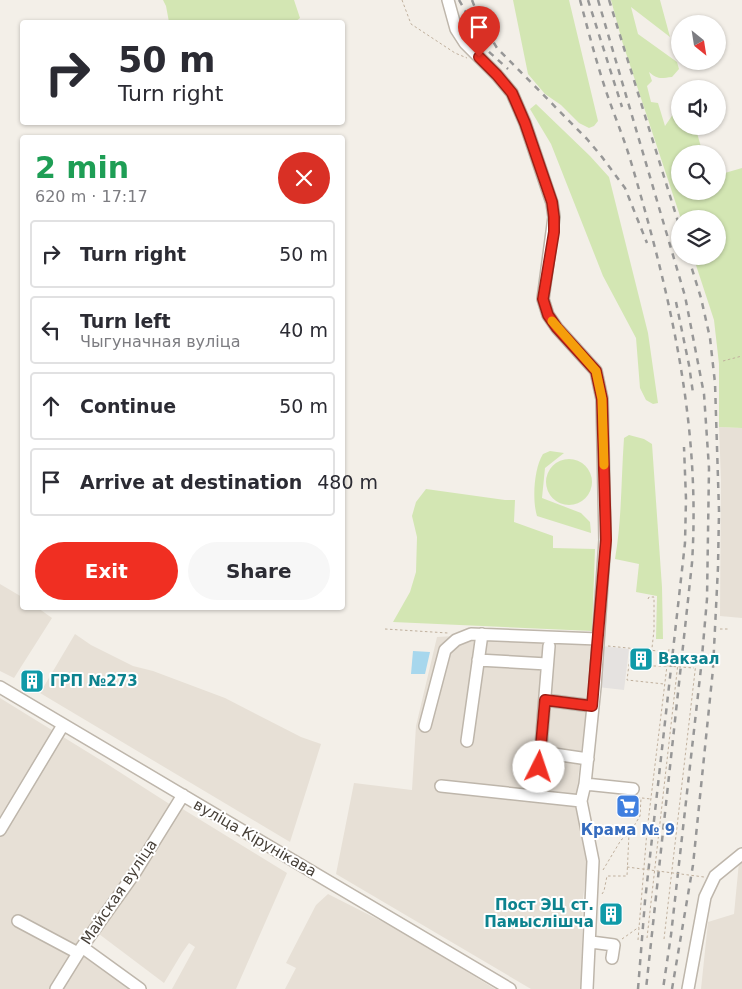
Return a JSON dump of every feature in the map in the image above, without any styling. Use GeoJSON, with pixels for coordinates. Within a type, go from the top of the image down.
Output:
{"type":"FeatureCollection","features":[{"type":"Feature","properties":{"kind":"street"},"geometry":{"type":"LineString","coordinates":[[448,0],[456,29],[465,43],[512,93],[525,123],[552,202],[554,217],[554,232],[543,299],[548,315],[557,328],[596,371],[602,399],[606,540],[588,759],[581,801],[593,861],[591,942],[587,989]]}},
{"type":"Feature","properties":{"kind":"street"},"geometry":{"type":"LineString","coordinates":[[425,726],[445,650],[456,640],[471,634],[482,634],[598,642]]}},
{"type":"Feature","properties":{"kind":"street"},"geometry":{"type":"LineString","coordinates":[[468,741],[482,634]]}},
{"type":"Feature","properties":{"kind":"street"},"geometry":{"type":"LineString","coordinates":[[537,796],[549,646]]}},
{"type":"Feature","properties":{"kind":"street"},"geometry":{"type":"LineString","coordinates":[[478,660],[548,664]]}},
{"type":"Feature","properties":{"kind":"street","name":"вуліца Кірунікава"},"geometry":{"type":"LineString","coordinates":[[0,687],[510,989]]}},
{"type":"Feature","properties":{"kind":"street"},"geometry":{"type":"LineString","coordinates":[[545,700],[592,706]]}},
{"type":"Feature","properties":{"kind":"street"},"geometry":{"type":"LineString","coordinates":[[0,830],[63,725]]}},
{"type":"Feature","properties":{"kind":"street"},"geometry":{"type":"LineString","coordinates":[[540,752],[588,759]]}},
{"type":"Feature","properties":{"kind":"street"},"geometry":{"type":"LineString","coordinates":[[585,784],[633,793]]}},
{"type":"Feature","properties":{"kind":"street"},"geometry":{"type":"LineString","coordinates":[[441,786],[581,801]]}},
{"type":"Feature","properties":{"kind":"street","name":"Майская вуліца"},"geometry":{"type":"LineString","coordinates":[[56,989],[80,950],[134,874],[183,795]]}},
{"type":"Feature","properties":{"kind":"street"},"geometry":{"type":"LineString","coordinates":[[688,989],[705,896],[715,876],[742,854]]}},
{"type":"Feature","properties":{"kind":"street"},"geometry":{"type":"LineString","coordinates":[[18,921],[80,950],[140,989]]}},
{"type":"Feature","properties":{"kind":"street"},"geometry":{"type":"LineString","coordinates":[[591,942],[614,945],[612,958]]}},
{"type":"Feature","properties":{"kind":"path"},"geometry":{"type":"LineString","coordinates":[[402,0],[411,24],[465,59],[479,57]]}},
{"type":"Feature","properties":{"kind":"path"},"geometry":{"type":"LineString","coordinates":[[723,361],[742,356]]}},
{"type":"Feature","properties":{"kind":"path"},"geometry":{"type":"LineString","coordinates":[[648,599],[649,597],[654,597],[650,666]]}},
{"type":"Feature","properties":{"kind":"path"},"geometry":{"type":"LineString","coordinates":[[385,629],[452,633]]}},
{"type":"Feature","properties":{"kind":"path"},"geometry":{"type":"LineString","coordinates":[[720,629],[728,629]]}},
{"type":"Feature","properties":{"kind":"path"},"geometry":{"type":"LineString","coordinates":[[598,642],[668,652]]}},
{"type":"Feature","properties":{"kind":"path"},"geometry":{"type":"LineString","coordinates":[[631,648],[627,680],[664,684]]}},
{"type":"Feature","properties":{"kind":"path"},"geometry":{"type":"LineString","coordinates":[[638,940],[651,799],[669,649]]}},
{"type":"Feature","properties":{"kind":"path"},"geometry":{"type":"LineString","coordinates":[[653,870],[679,654]]}},
{"type":"Feature","properties":{"kind":"path"},"geometry":{"type":"LineString","coordinates":[[664,939],[697,654]]}},
{"type":"Feature","properties":{"kind":"path"},"geometry":{"type":"LineString","coordinates":[[647,666],[696,668]]}},
{"type":"Feature","properties":{"kind":"path"},"geometry":{"type":"LineString","coordinates":[[633,793],[641,798],[651,799]]}},
{"type":"Feature","properties":{"kind":"path"},"geometry":{"type":"LineString","coordinates":[[592,879],[602,872],[640,816],[641,798]]}},
{"type":"Feature","properties":{"kind":"path"},"geometry":{"type":"LineString","coordinates":[[604,891],[607,876],[627,876],[629,834]]}},
{"type":"Feature","properties":{"kind":"path"},"geometry":{"type":"LineString","coordinates":[[647,938],[657,835]]}},
{"type":"Feature","properties":{"kind":"path"},"geometry":{"type":"LineString","coordinates":[[672,872],[677,837]]}},
{"type":"Feature","properties":{"kind":"path"},"geometry":{"type":"LineString","coordinates":[[627,867],[704,877]]}},
{"type":"Feature","properties":{"kind":"path"},"geometry":{"type":"LineString","coordinates":[[614,945],[639,927]]}},
{"type":"Feature","properties":{"kind":"shaded area"},"geometry":{"type":"Polygon","coordinates":[[[719,427],[742,428],[742,618],[720,616],[721,480],[719,427]]]}},
{"type":"Feature","properties":{"kind":"shaded area"},"geometry":{"type":"Polygon","coordinates":[[[0,584],[20,596],[20,610],[41,610],[52,618],[14,678],[0,671],[0,584]]]}},
{"type":"Feature","properties":{"kind":"shaded area"},"geometry":{"type":"Polygon","coordinates":[[[75,634],[91,645],[133,666],[153,671],[225,698],[301,737],[321,744],[290,842],[40,693],[75,634]]]}},
{"type":"Feature","properties":{"kind":"shaded area"},"geometry":{"type":"Polygon","coordinates":[[[473,635],[592,642],[595,646],[578,778],[577,809],[588,858],[583,898],[581,989],[531,989],[336,874],[354,783],[412,790],[416,726],[437,637],[473,635]]]}},
{"type":"Feature","properties":{"kind":"shaded area"},"geometry":{"type":"Polygon","coordinates":[[[602,646],[629,649],[624,690],[598,687],[602,646]]]}},
{"type":"Feature","properties":{"kind":"shaded area"},"geometry":{"type":"Polygon","coordinates":[[[0,698],[171,805],[124,880],[51,989],[0,989],[0,698]]]}},
{"type":"Feature","properties":{"kind":"shaded area"},"geometry":{"type":"Polygon","coordinates":[[[181,808],[287,873],[236,989],[172,989],[195,947],[189,943],[164,983],[99,934],[181,808]]]}},
{"type":"Feature","properties":{"kind":"shaded area"},"geometry":{"type":"Polygon","coordinates":[[[742,861],[742,989],[701,989],[708,922],[734,914],[739,862],[742,861]]]}},
{"type":"Feature","properties":{"kind":"shaded area"},"geometry":{"type":"Polygon","coordinates":[[[328,894],[399,930],[495,989],[285,989],[296,968],[286,963],[316,905],[328,894]]]}},
{"type":"Feature","properties":{"kind":"shaded area"},"geometry":{"type":"Polygon","coordinates":[[[87,954],[134,989],[61,989],[83,955],[87,954]]]}},
{"type":"Feature","properties":{"kind":"green space"},"geometry":{"type":"Polygon","coordinates":[[[163,0],[294,0],[300,18],[298,20],[169,20],[163,0]]]}},
{"type":"Feature","properties":{"kind":"green space"},"geometry":{"type":"Polygon","coordinates":[[[513,0],[569,0],[598,121],[594,126],[589,128],[579,123],[561,105],[545,94],[528,74],[513,0]]]}},
{"type":"Feature","properties":{"kind":"green space"},"geometry":{"type":"Polygon","coordinates":[[[611,0],[660,0],[670,37],[631,7],[638,34],[671,58],[671,70],[678,70],[672,77],[665,78],[657,77],[649,72],[652,81],[647,86],[651,102],[658,103],[665,126],[671,117],[671,135],[698,135],[700,145],[671,145],[671,189],[622,41],[611,0]]]}},
{"type":"Feature","properties":{"kind":"green space"},"geometry":{"type":"Polygon","coordinates":[[[536,104],[609,177],[648,333],[658,403],[653,404],[646,400],[640,388],[636,338],[603,276],[551,144],[530,109],[536,104]]]}},
{"type":"Feature","properties":{"kind":"green space"},"geometry":{"type":"Polygon","coordinates":[[[742,168],[742,428],[719,427],[719,364],[714,320],[696,265],[726,265],[726,210],[678,210],[675,200],[726,200],[726,173],[742,168]]]}},
{"type":"Feature","properties":{"kind":"green space"},"geometry":{"type":"Polygon","coordinates":[[[629,435],[644,439],[652,444],[662,587],[663,639],[656,639],[657,596],[636,592],[639,564],[615,559],[620,514],[624,438],[629,435]]]}},
{"type":"Feature","properties":{"kind":"green space"},"geometry":{"type":"Polygon","coordinates":[[[550,451],[564,453],[545,468],[542,498],[581,513],[590,522],[591,533],[537,516],[535,509],[536,476],[543,454],[550,451]]]}},
{"type":"Feature","properties":{"kind":"green space"},"geometry":{"type":"Polygon","coordinates":[[[569,459],[582,463],[588,469],[592,482],[588,495],[582,501],[569,505],[556,501],[550,495],[546,482],[550,469],[556,463],[569,459]]]}},
{"type":"Feature","properties":{"kind":"green space"},"geometry":{"type":"Polygon","coordinates":[[[426,489],[515,500],[514,522],[553,536],[553,548],[595,549],[592,631],[393,622],[410,592],[416,572],[417,537],[412,516],[416,502],[426,489]]]}},
{"type":"Feature","properties":{"kind":"water"},"geometry":{"type":"Polygon","coordinates":[[[413,651],[430,652],[425,674],[411,674],[413,651]]]}},
{"type":"Feature","properties":{"kind":"railway"},"geometry":{"type":"LineString","coordinates":[[459,0],[488,51],[508,69]]}},
{"type":"Feature","properties":{"kind":"railway"},"geometry":{"type":"LineString","coordinates":[[472,0],[479,18],[497,48],[587,139],[625,188],[647,243]]}},
{"type":"Feature","properties":{"kind":"railway"},"geometry":{"type":"LineString","coordinates":[[580,0],[602,80],[631,162],[670,310],[680,360],[692,460],[694,511],[692,563],[646,989]]}},
{"type":"Feature","properties":{"kind":"railway"},"geometry":{"type":"LineString","coordinates":[[588,0],[622,107]]}},
{"type":"Feature","properties":{"kind":"railway"},"geometry":{"type":"LineString","coordinates":[[598,0],[685,296],[704,394],[709,468],[707,599],[701,668],[671,935],[663,989]]}},
{"type":"Feature","properties":{"kind":"railway"},"geometry":{"type":"LineString","coordinates":[[609,0],[674,210]]}},
{"type":"Feature","properties":{"kind":"railway"},"geometry":{"type":"LineString","coordinates":[[672,989],[693,865],[713,669],[718,567],[719,511],[715,383],[710,338],[691,265]]}},
{"type":"Feature","properties":{"kind":"railway"},"geometry":{"type":"LineString","coordinates":[[676,302],[693,393]]}},
{"type":"Feature","properties":{"kind":"railway"},"geometry":{"type":"LineString","coordinates":[[638,989],[645,901],[685,543],[684,447]]}},
{"type":"Feature","properties":{"kind":"slow traffic"},"geometry":{"type":"LineString","coordinates":[[552,321],[596,371],[602,399],[604,465]]}},
{"type":"Feature","properties":{"kind":"place","name":"Вакзал"},"geometry":{"type":"Point","coordinates":[641,659]}},
{"type":"Feature","properties":{"kind":"place","name":"ГРП №273"},"geometry":{"type":"Point","coordinates":[32,681]}},
{"type":"Feature","properties":{"kind":"place","name":"Крама № 9"},"geometry":{"type":"Point","coordinates":[628,806]}},
{"type":"Feature","properties":{"kind":"place","name":"Пост ЭЦ ст. Памыслішча"},"geometry":{"type":"Point","coordinates":[611,914]}},
{"type":"Feature","properties":{"kind":"route"},"geometry":{"type":"LineString","coordinates":[[479,57],[512,93],[525,123],[552,202],[554,232],[543,299],[548,315],[557,328],[596,371],[602,399],[606,540],[592,706],[545,700],[539,767]]}}]}
